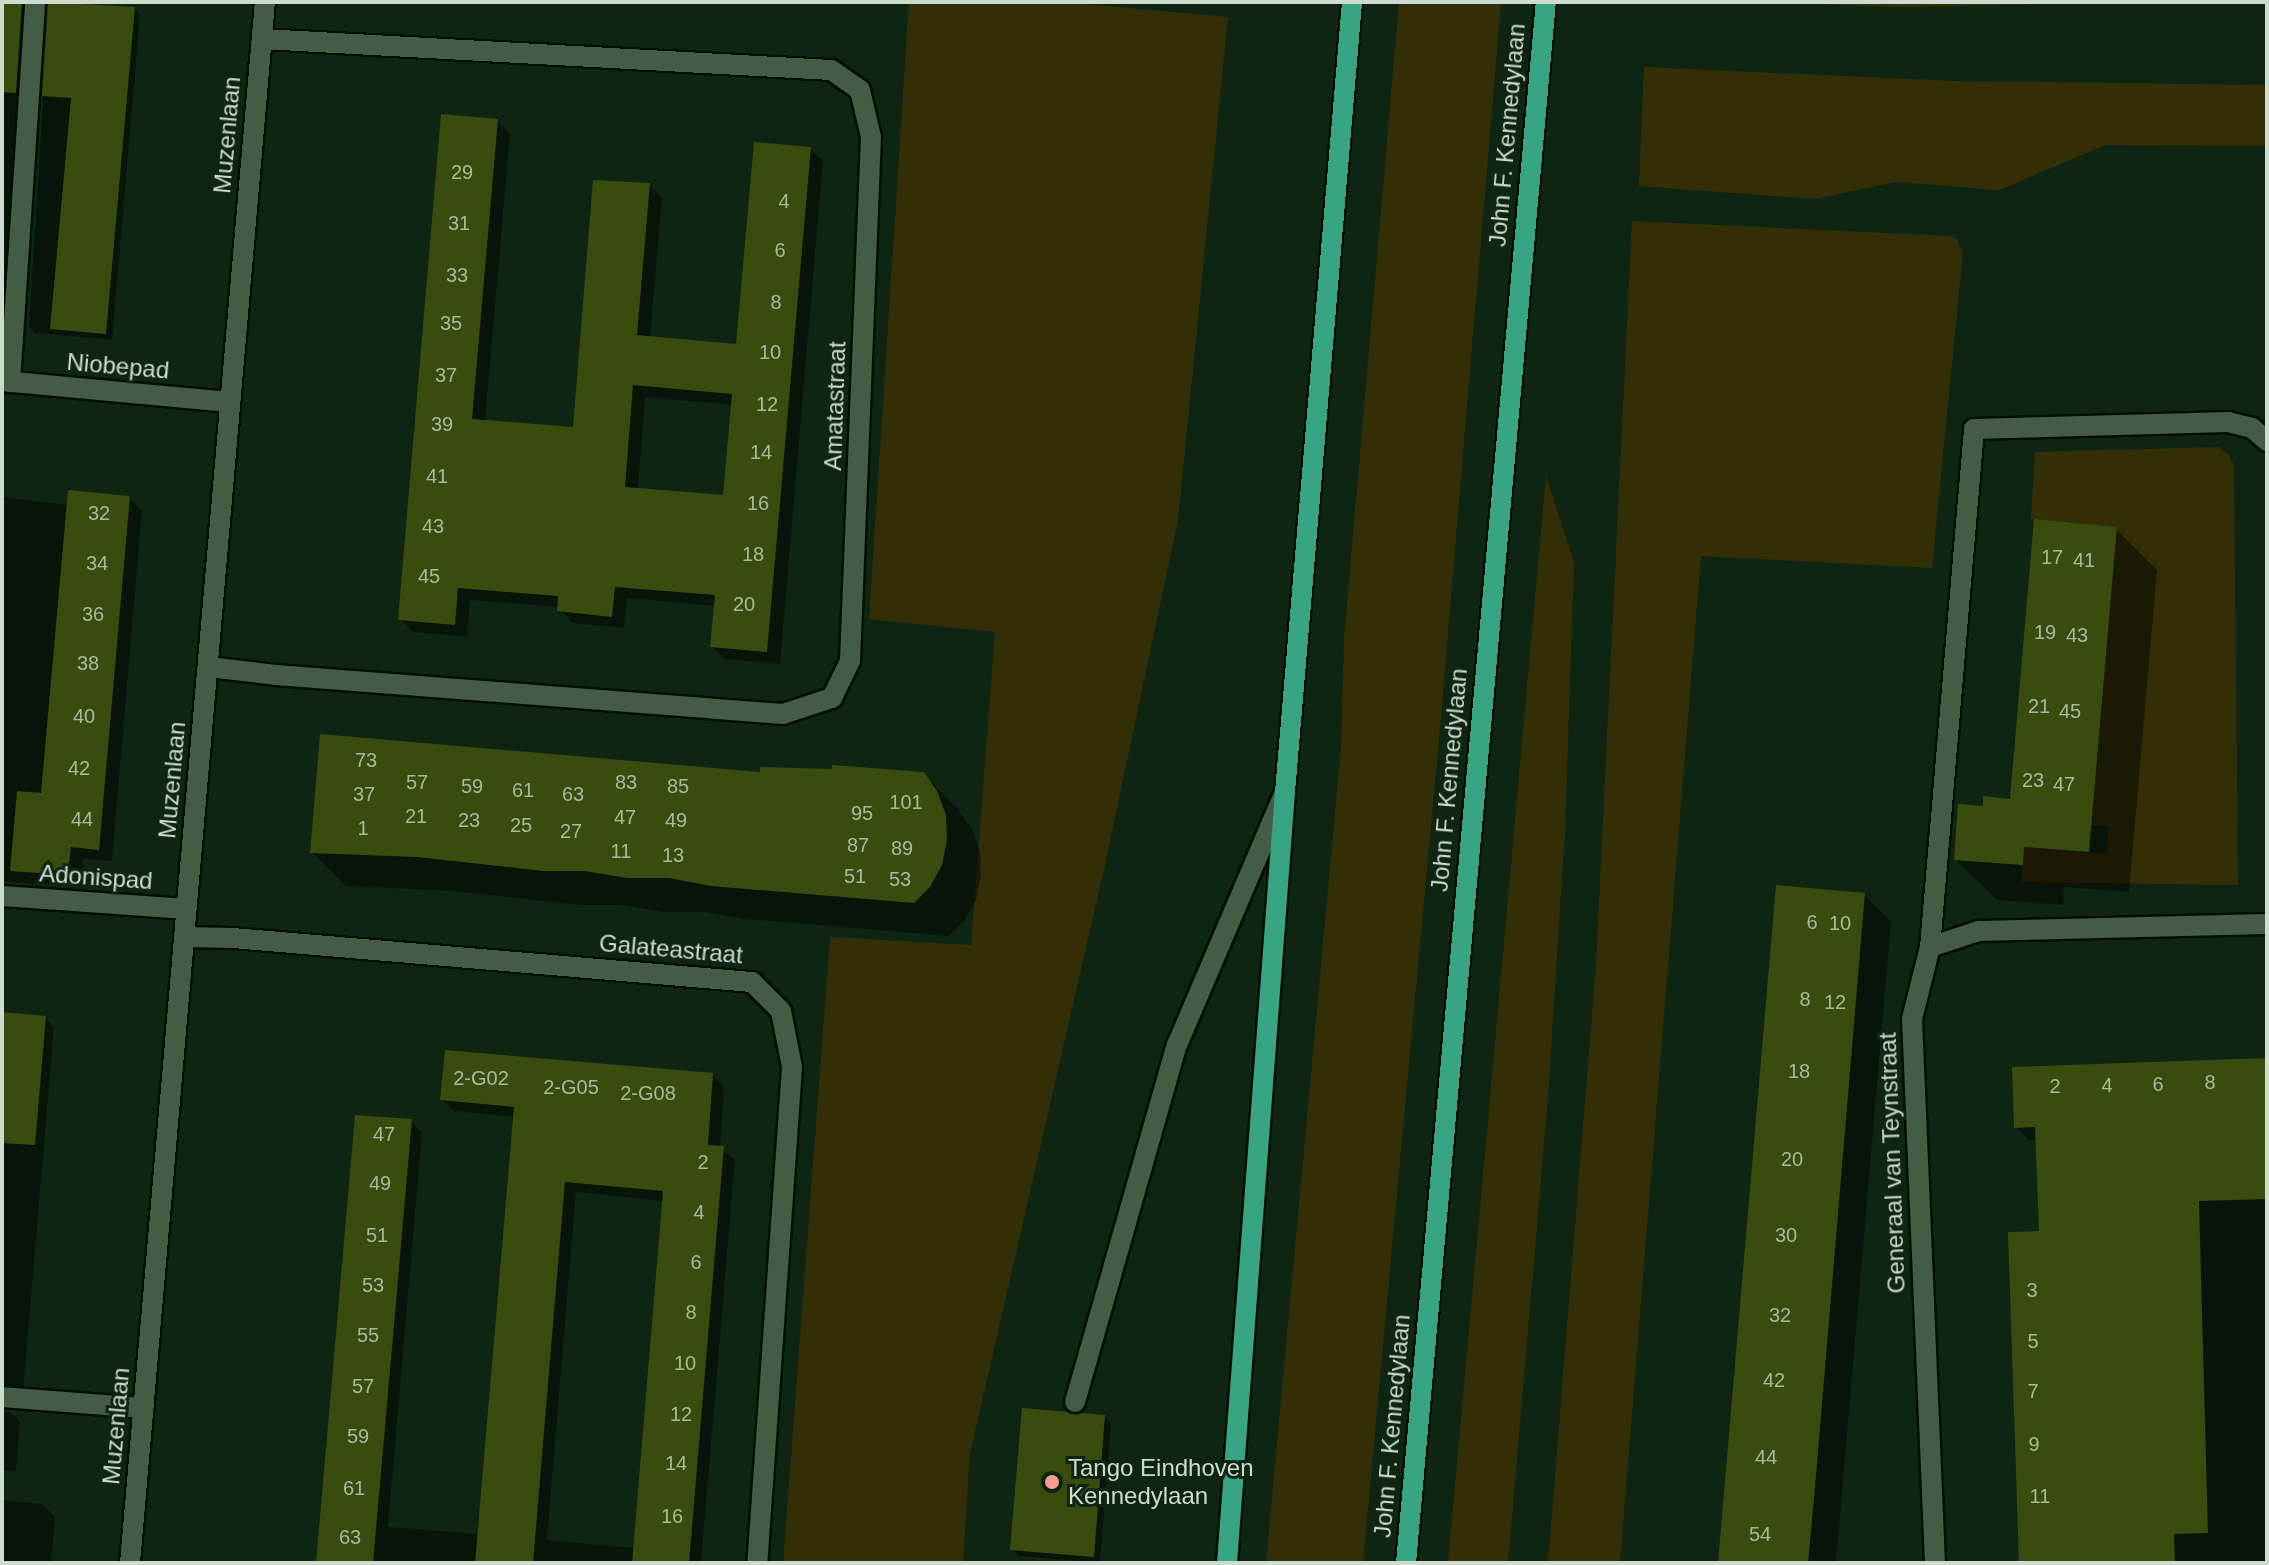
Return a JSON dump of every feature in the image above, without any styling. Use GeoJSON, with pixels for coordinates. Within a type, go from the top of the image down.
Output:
{"type":"FeatureCollection","features":[{"type":"Feature","properties":{"kind":"main road"},"geometry":{"type":"LineString","coordinates":[[1227,1563],[1285,792],[1352,2]]}},
{"type":"Feature","properties":{"kind":"main road","name":"John F. Kennedylaan"},"geometry":{"type":"LineString","coordinates":[[1406,1563],[1546,2]]}},
{"type":"Feature","properties":{"kind":"street"},"geometry":{"type":"LineString","coordinates":[[6,382],[35,2]]}},
{"type":"Feature","properties":{"kind":"street","name":"Muzenlaan"},"geometry":{"type":"LineString","coordinates":[[130,1563],[265,2]]}},
{"type":"Feature","properties":{"kind":"street","name":"Amatastraat"},"geometry":{"type":"LineString","coordinates":[[209,667],[276,675],[783,714],[832,698],[850,661],[871,137],[860,90],[831,70],[262,39]]}},
{"type":"Feature","properties":{"kind":"street","name":"Niobepad"},"geometry":{"type":"LineString","coordinates":[[6,382],[230,402]]}},
{"type":"Feature","properties":{"kind":"street","name":"Generaal van Teynstraat"},"geometry":{"type":"LineString","coordinates":[[1935,1563],[1912,1019],[1930,947],[1974,429],[2228,422],[2252,428],[2267,441]]}},
{"type":"Feature","properties":{"kind":"street"},"geometry":{"type":"LineString","coordinates":[[1075,1402],[1177,1045],[1285,792]]}},
{"type":"Feature","properties":{"kind":"street","name":"Adonispad"},"geometry":{"type":"LineString","coordinates":[[2,896],[187,909]]}},
{"type":"Feature","properties":{"kind":"street"},"geometry":{"type":"LineString","coordinates":[[1930,947],[1979,931],[2267,924]]}},
{"type":"Feature","properties":{"kind":"street","name":"Galateastraat"},"geometry":{"type":"LineString","coordinates":[[184,937],[233,938],[752,982],[781,1011],[792,1067],[757,1563]]}},
{"type":"Feature","properties":{"kind":"street"},"geometry":{"type":"LineString","coordinates":[[2,1397],[144,1408]]}},
{"type":"Feature","properties":{"kind":"shaded area"},"geometry":{"type":"Polygon","coordinates":[[[909,2],[1061,2],[1228,17],[1178,520],[1105,865],[970,1454],[963,1563],[783,1563],[830,937],[971,945],[995,632],[869,619],[909,2]]]}},
{"type":"Feature","properties":{"kind":"shaded area"},"geometry":{"type":"Polygon","coordinates":[[[1399,2],[1501,2],[1441,717],[1363,1563],[1266,1563],[1341,748],[1344,639],[1399,2]]]}},
{"type":"Feature","properties":{"kind":"shaded area"},"geometry":{"type":"Polygon","coordinates":[[[1768,2],[2144,2],[1896,7],[1768,2]]]}},
{"type":"Feature","properties":{"kind":"shaded area"},"geometry":{"type":"Polygon","coordinates":[[[1644,67],[1954,81],[2267,85],[2267,146],[2106,145],[1999,190],[1896,182],[1815,199],[1639,186],[1644,67]]]}},
{"type":"Feature","properties":{"kind":"shaded area"},"geometry":{"type":"Polygon","coordinates":[[[1632,221],[1950,236],[1957,239],[1963,252],[1932,568],[1701,556],[1620,1563],[1548,1563],[1596,964],[1632,221]]]}},
{"type":"Feature","properties":{"kind":"shaded area"},"geometry":{"type":"Polygon","coordinates":[[[2218,447],[2228,454],[2234,465],[2238,885],[2022,882],[2023,847],[2106,854],[2109,827],[2091,825],[2117,527],[2031,519],[2035,452],[2218,447]]]}},
{"type":"Feature","properties":{"kind":"shaded area"},"geometry":{"type":"Polygon","coordinates":[[[1546,476],[1574,562],[1565,832],[1548,1098],[1508,1563],[1448,1563],[1546,476]]]}},
{"type":"Feature","properties":{"kind":"building"},"geometry":{"type":"Polygon","coordinates":[[[2,2],[22,2],[16,93],[2,92],[2,2]]]}},
{"type":"Feature","properties":{"kind":"building"},"geometry":{"type":"Polygon","coordinates":[[[48,2],[135,7],[106,334],[50,329],[71,98],[42,96],[48,2]]]}},
{"type":"Feature","properties":{"kind":"building"},"geometry":{"type":"Polygon","coordinates":[[[441,114],[498,119],[472,419],[573,427],[593,180],[650,183],[637,335],[736,344],[754,142],[811,147],[767,652],[710,647],[715,595],[615,587],[612,617],[557,611],[558,596],[458,588],[455,625],[398,620],[441,114]],[[633,385],[625,487],[723,495],[732,394],[633,385]]]}},
{"type":"Feature","properties":{"kind":"building"},"geometry":{"type":"Polygon","coordinates":[[[68,490],[130,496],[99,850],[71,847],[68,875],[10,871],[17,791],[41,793],[68,490]]]}},
{"type":"Feature","properties":{"kind":"building"},"geometry":{"type":"Polygon","coordinates":[[[2034,519],[2117,527],[2089,852],[2024,847],[2023,865],[1954,860],[1958,804],[1983,806],[1983,796],[2010,799],[2034,519]]]}},
{"type":"Feature","properties":{"kind":"building"},"geometry":{"type":"Polygon","coordinates":[[[320,734],[760,772],[760,767],[832,769],[832,765],[924,772],[937,791],[946,815],[947,840],[942,865],[930,887],[914,903],[417,857],[310,853],[320,734]]]}},
{"type":"Feature","properties":{"kind":"building"},"geometry":{"type":"Polygon","coordinates":[[[1776,885],[1865,893],[1814,1499],[1808,1563],[1718,1563],[1776,885]]]}},
{"type":"Feature","properties":{"kind":"building"},"geometry":{"type":"Polygon","coordinates":[[[2,1012],[46,1016],[35,1145],[2,1143],[2,1012]]]}},
{"type":"Feature","properties":{"kind":"building"},"geometry":{"type":"Polygon","coordinates":[[[445,1050],[713,1073],[708,1145],[724,1146],[689,1563],[632,1563],[663,1191],[565,1182],[533,1563],[475,1563],[514,1107],[440,1100],[445,1050]]]}},
{"type":"Feature","properties":{"kind":"building"},"geometry":{"type":"Polygon","coordinates":[[[2267,1058],[2267,1199],[2199,1201],[2208,1533],[2174,1534],[2175,1563],[2019,1563],[2008,1232],[2039,1231],[2035,1127],[2014,1128],[2012,1067],[2267,1058]]]}},
{"type":"Feature","properties":{"kind":"building"},"geometry":{"type":"Polygon","coordinates":[[[355,1115],[412,1119],[373,1563],[316,1563],[355,1115]]]}},
{"type":"Feature","properties":{"kind":"building"},"geometry":{"type":"Polygon","coordinates":[[[1022,1408],[1105,1415],[1094,1557],[1010,1550],[1022,1408]]]}},
{"type":"Feature","properties":{"kind":"place","name":"Tango Eindhoven Kennedylaan"},"geometry":{"type":"Point","coordinates":[1052,1482]}}]}
